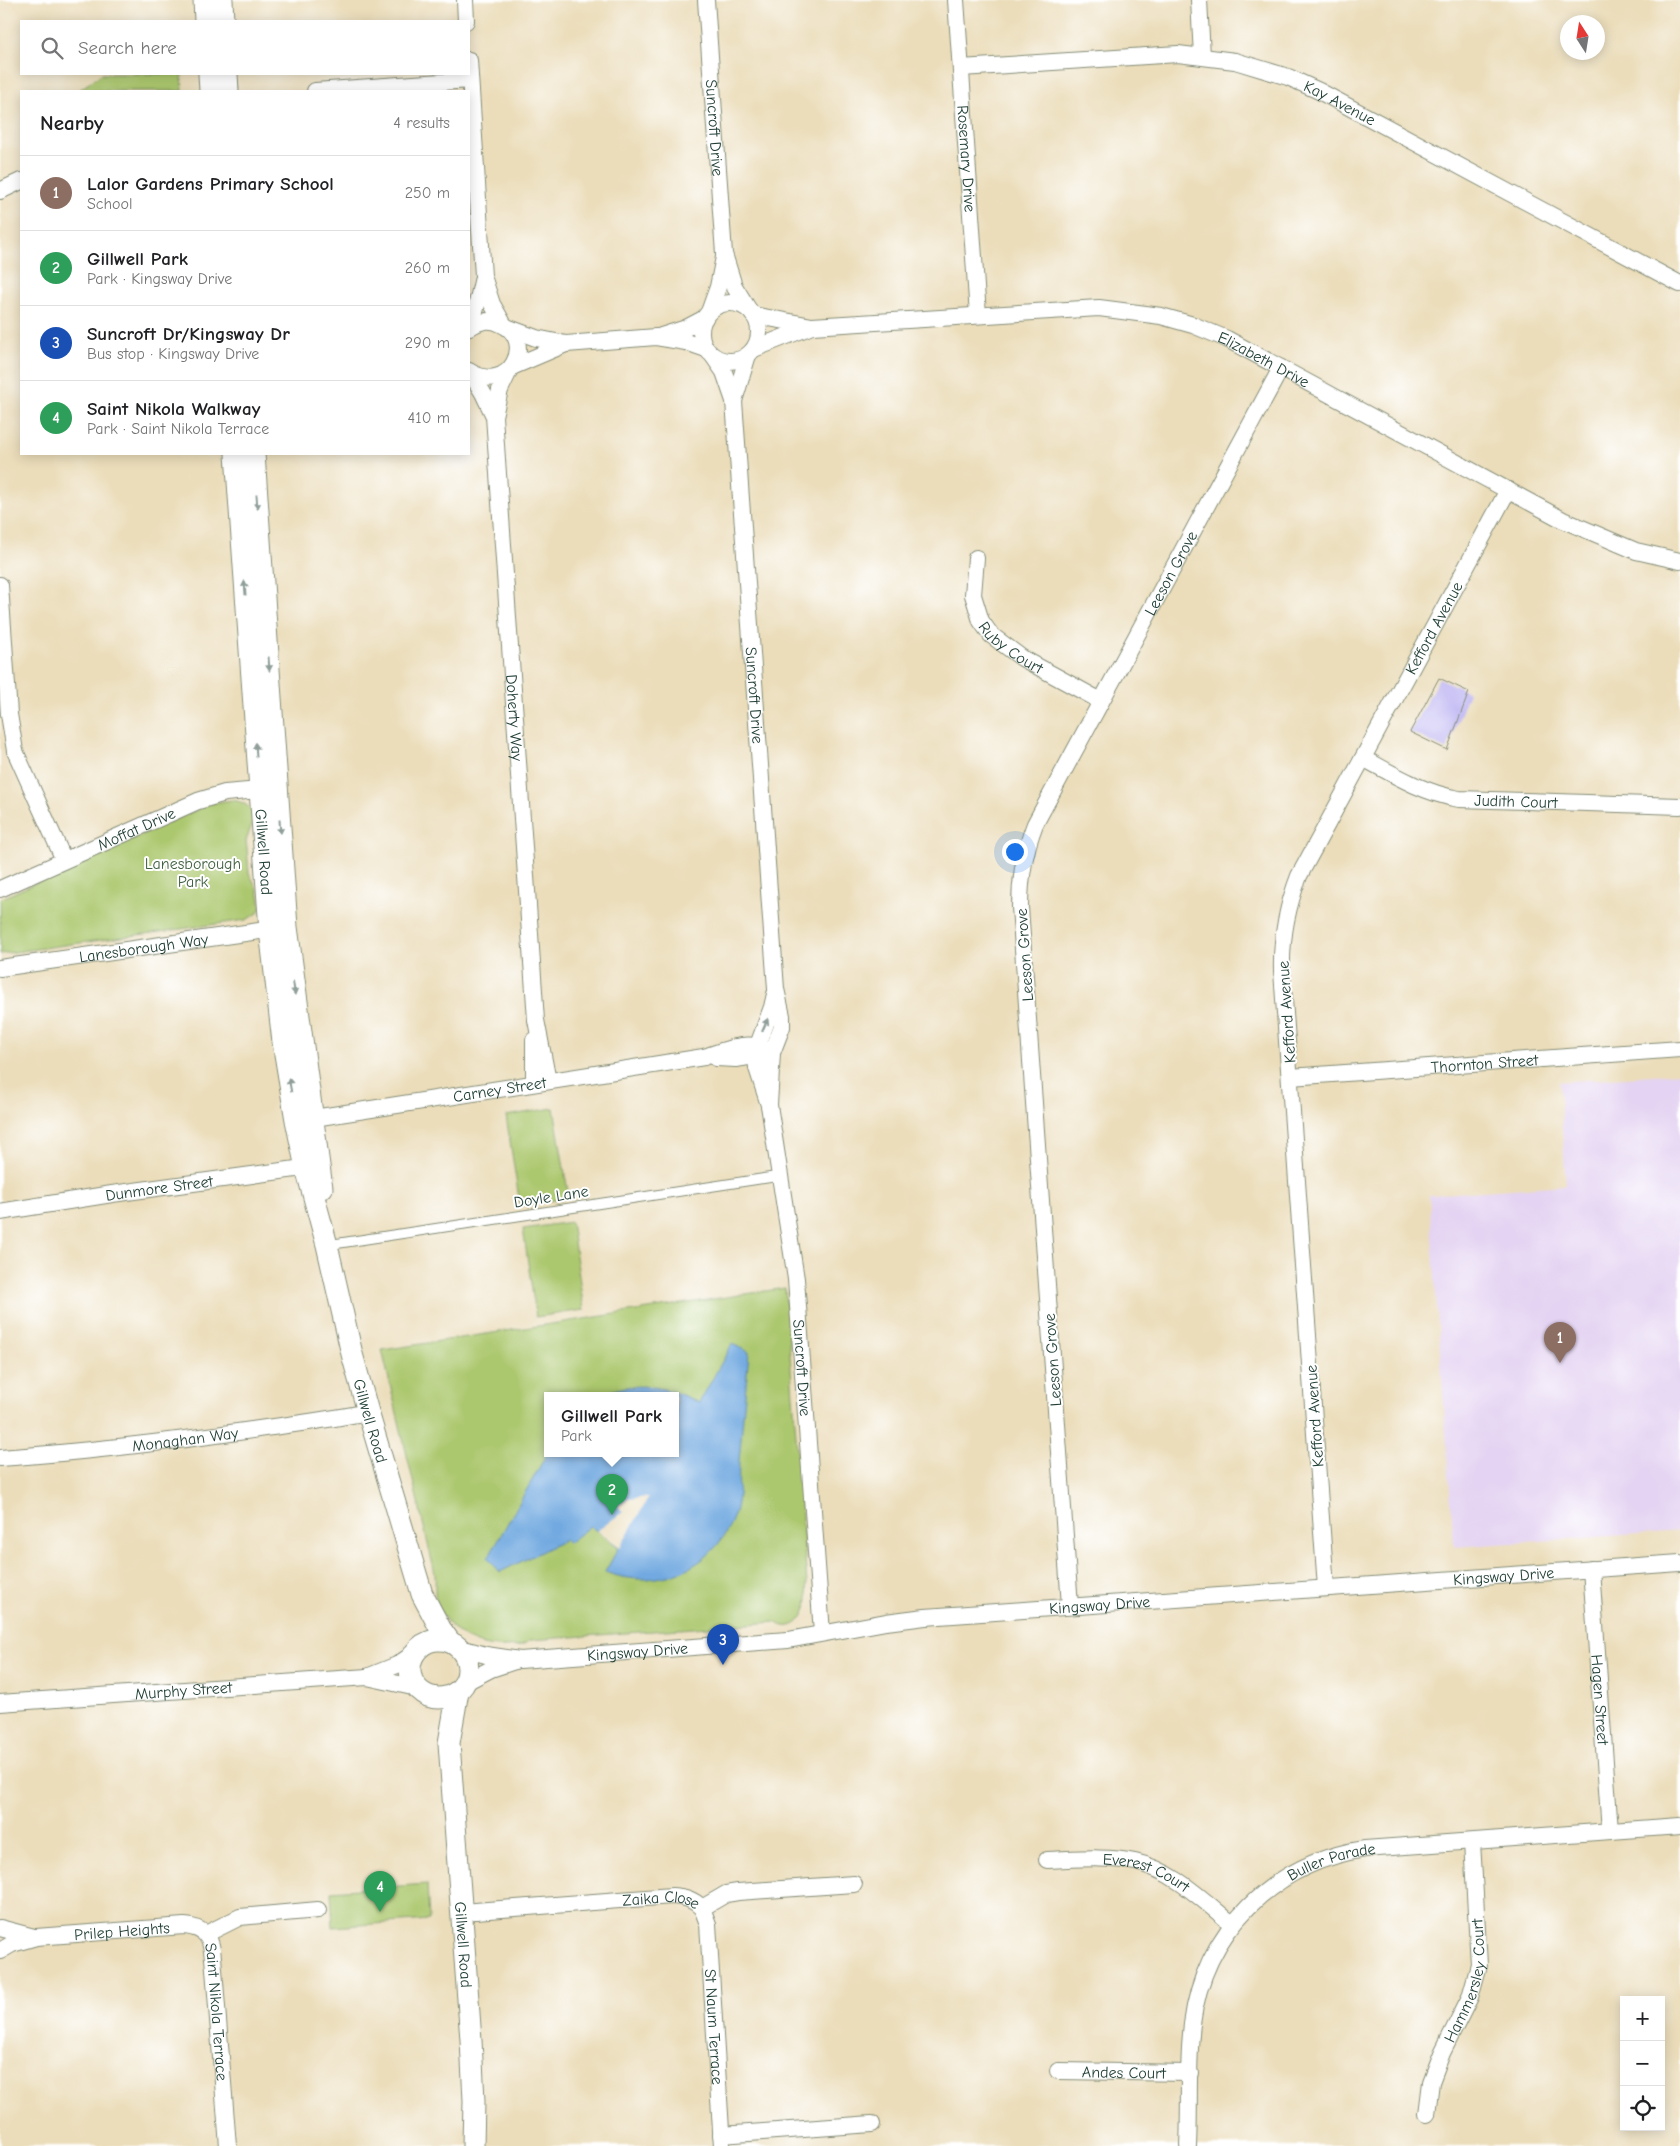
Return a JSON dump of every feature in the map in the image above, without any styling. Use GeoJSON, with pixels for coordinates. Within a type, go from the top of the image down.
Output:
{"type":"FeatureCollection","features":[{"type":"Feature","properties":{"kind":"street"},"geometry":{"type":"LineString","coordinates":[[204,0],[205,20]]}},
{"type":"Feature","properties":{"kind":"street"},"geometry":{"type":"LineString","coordinates":[[222,0],[223,20]]}},
{"type":"Feature","properties":{"kind":"street"},"geometry":{"type":"LineString","coordinates":[[465,0],[466,20]]}},
{"type":"Feature","properties":{"kind":"street","name":"Suncroft Drive"},"geometry":{"type":"LineString","coordinates":[[706,0],[724,254],[734,286],[751,312]]}},
{"type":"Feature","properties":{"kind":"street","name":"Rosemary Drive"},"geometry":{"type":"LineString","coordinates":[[956,0],[978,316]]}},
{"type":"Feature","properties":{"kind":"street"},"geometry":{"type":"LineString","coordinates":[[1199,0],[1202,56]]}},
{"type":"Feature","properties":{"kind":"street","name":"Kay Avenue"},"geometry":{"type":"LineString","coordinates":[[961,68],[1144,55],[1202,56],[1235,61],[1262,68],[1319,91],[1680,284]]}},
{"type":"Feature","properties":{"kind":"street"},"geometry":{"type":"LineString","coordinates":[[209,75],[210,90]]}},
{"type":"Feature","properties":{"kind":"street"},"geometry":{"type":"LineString","coordinates":[[227,75],[228,90]]}},
{"type":"Feature","properties":{"kind":"street"},"geometry":{"type":"LineString","coordinates":[[470,75],[484,276],[492,304],[506,327]]}},
{"type":"Feature","properties":{"kind":"street"},"geometry":{"type":"LineString","coordinates":[[329,90],[470,80]]}},
{"type":"Feature","properties":{"kind":"street"},"geometry":{"type":"LineString","coordinates":[[0,191],[20,181]]}},
{"type":"Feature","properties":{"kind":"street","name":"Suncroft Drive"},"geometry":{"type":"LineString","coordinates":[[707,315],[718,287],[724,254]]}},
{"type":"Feature","properties":{"kind":"street"},"geometry":{"type":"LineString","coordinates":[[470,325],[484,276]]}},
{"type":"Feature","properties":{"kind":"street"},"geometry":{"type":"LineString","coordinates":[[470,328],[486,320],[536,338],[566,344],[656,337],[686,328],[724,304],[733,303],[751,312],[758,323],[759,332],[758,341],[751,352],[731,362],[686,342],[656,337]]}},
{"type":"Feature","properties":{"kind":"street","name":"Elizabeth Drive"},"geometry":{"type":"LineString","coordinates":[[751,312],[812,326],[1098,308],[1161,316],[1193,325],[1227,339],[1599,537],[1636,551],[1680,561]]}},
{"type":"Feature","properties":{"kind":"street"},"geometry":{"type":"LineString","coordinates":[[707,315],[701,334],[710,353]]}},
{"type":"Feature","properties":{"kind":"street","name":"Elizabeth Drive"},"geometry":{"type":"LineString","coordinates":[[751,352],[812,326]]}},
{"type":"Feature","properties":{"kind":"street","name":"Doherty Way"},"geometry":{"type":"LineString","coordinates":[[506,327],[517,342],[518,351],[500,390],[494,416],[536,1020],[533,1043],[541,1082]]}},
{"type":"Feature","properties":{"kind":"street"},"geometry":{"type":"LineString","coordinates":[[470,372],[478,377],[489,379],[500,377],[511,369],[566,344]]}},
{"type":"Feature","properties":{"kind":"street","name":"Suncroft Drive"},"geometry":{"type":"LineString","coordinates":[[734,401],[751,352]]}},
{"type":"Feature","properties":{"kind":"street","name":"Suncroft Drive"},"geometry":{"type":"LineString","coordinates":[[710,353],[724,372],[734,401],[776,989],[757,1068],[770,1105],[797,1297],[822,1633]]}},
{"type":"Feature","properties":{"kind":"street","name":"Leeson Grove"},"geometry":{"type":"LineString","coordinates":[[1070,1606],[1020,886],[1027,845],[1034,824],[1281,368]]}},
{"type":"Feature","properties":{"kind":"street","name":"Doherty Way"},"geometry":{"type":"LineString","coordinates":[[470,372],[484,393],[494,416]]}},
{"type":"Feature","properties":{"kind":"street","name":"Gillwell Road"},"geometry":{"type":"LineString","coordinates":[[236,455],[268,789],[278,928],[304,1119],[327,1245],[348,1337],[368,1412],[422,1594],[440,1628],[455,1645]]}},
{"type":"Feature","properties":{"kind":"street","name":"Gillwell Road"},"geometry":{"type":"LineString","coordinates":[[254,455],[268,789]]}},
{"type":"Feature","properties":{"kind":"street","name":"Kefford Avenue"},"geometry":{"type":"LineString","coordinates":[[1326,1588],[1290,1077],[1282,951],[1283,930],[1299,876],[1508,490]]}},
{"type":"Feature","properties":{"kind":"street","name":"Ruby Court"},"geometry":{"type":"LineString","coordinates":[[976,558],[973,595],[981,622],[991,635],[1022,658],[1101,701]]}},
{"type":"Feature","properties":{"kind":"street"},"geometry":{"type":"LineString","coordinates":[[0,585],[9,714],[15,751],[64,860]]}},
{"type":"Feature","properties":{"kind":"street","name":"Judith Court"},"geometry":{"type":"LineString","coordinates":[[1363,758],[1418,787],[1440,796],[1459,799],[1680,806]]}},
{"type":"Feature","properties":{"kind":"street","name":"Moffat Drive"},"geometry":{"type":"LineString","coordinates":[[0,889],[207,798],[225,792],[268,789]]}},
{"type":"Feature","properties":{"kind":"street","name":"Lanesborough Way"},"geometry":{"type":"LineString","coordinates":[[0,968],[278,928]]}},
{"type":"Feature","properties":{"kind":"street","name":"Carney Street"},"geometry":{"type":"LineString","coordinates":[[304,1119],[704,1057],[733,1048],[762,1052]]}},
{"type":"Feature","properties":{"kind":"street","name":"Thornton Street"},"geometry":{"type":"LineString","coordinates":[[1290,1077],[1680,1049]]}},
{"type":"Feature","properties":{"kind":"street","name":"Dunmore Street"},"geometry":{"type":"LineString","coordinates":[[0,1212],[112,1194],[313,1167]]}},
{"type":"Feature","properties":{"kind":"street","name":"Monaghan Way"},"geometry":{"type":"LineString","coordinates":[[0,1458],[94,1451],[161,1443],[368,1412]]}},
{"type":"Feature","properties":{"kind":"street","name":"Kingsway Drive"},"geometry":{"type":"LineString","coordinates":[[455,1645],[486,1655],[520,1660],[756,1643],[925,1617],[1680,1563]]}},
{"type":"Feature","properties":{"kind":"street","name":"Hagen Street"},"geometry":{"type":"LineString","coordinates":[[1591,1569],[1610,1831]]}},
{"type":"Feature","properties":{"kind":"street","name":"Gillwell Road"},"geometry":{"type":"LineString","coordinates":[[416,1651],[421,1632],[422,1594]]}},
{"type":"Feature","properties":{"kind":"street"},"geometry":{"type":"LineString","coordinates":[[442,1639],[455,1645],[468,1664],[462,1686],[442,1698],[421,1692],[412,1681],[409,1672],[416,1651],[433,1640],[442,1639]]}},
{"type":"Feature","properties":{"kind":"street","name":"Murphy Street"},"geometry":{"type":"LineString","coordinates":[[0,1703],[367,1677],[397,1665],[416,1651]]}},
{"type":"Feature","properties":{"kind":"street","name":"Kingsway Drive"},"geometry":{"type":"LineString","coordinates":[[462,1686],[491,1669],[520,1660]]}},
{"type":"Feature","properties":{"kind":"street","name":"Murphy Street"},"geometry":{"type":"LineString","coordinates":[[367,1677],[421,1692]]}},
{"type":"Feature","properties":{"kind":"street","name":"Gillwell Road"},"geometry":{"type":"LineString","coordinates":[[462,1686],[449,1743],[474,2092],[473,2146]]}},
{"type":"Feature","properties":{"kind":"street","name":"Gillwell Road"},"geometry":{"type":"LineString","coordinates":[[421,1692],[433,1707],[449,1743]]}},
{"type":"Feature","properties":{"kind":"street","name":"Buller Parade"},"geometry":{"type":"LineString","coordinates":[[1188,2146],[1192,2025],[1199,1994],[1211,1959],[1232,1924],[1255,1900],[1276,1883],[1299,1869],[1324,1859],[1344,1852],[1365,1849],[1680,1826]]}},
{"type":"Feature","properties":{"kind":"street","name":"Hammersley Court"},"geometry":{"type":"LineString","coordinates":[[1427,2114],[1431,2082],[1442,2053],[1470,1997],[1479,1965],[1472,1842]]}},
{"type":"Feature","properties":{"kind":"street","name":"Everest Court"},"geometry":{"type":"LineString","coordinates":[[1047,1860],[1106,1858],[1137,1862],[1153,1867],[1192,1891],[1232,1924]]}},
{"type":"Feature","properties":{"kind":"street","name":"Zaika Close"},"geometry":{"type":"LineString","coordinates":[[462,1912],[672,1896],[696,1901],[702,1908],[726,1894],[738,1892],[854,1884]]}},
{"type":"Feature","properties":{"kind":"street","name":"St Naum Terrace"},"geometry":{"type":"LineString","coordinates":[[702,1908],[708,1924],[722,2140]]}},
{"type":"Feature","properties":{"kind":"street","name":"Saint Nikola Terrace"},"geometry":{"type":"LineString","coordinates":[[228,2146],[212,1949],[206,1934],[240,1917],[318,1910]]}},
{"type":"Feature","properties":{"kind":"street","name":"Prilep Heights"},"geometry":{"type":"LineString","coordinates":[[0,1951],[12,1944],[36,1937],[184,1926],[193,1927],[206,1934]]}},
{"type":"Feature","properties":{"kind":"street","name":"Prilep Heights"},"geometry":{"type":"LineString","coordinates":[[0,1928],[36,1937]]}},
{"type":"Feature","properties":{"kind":"street","name":"Andes Court"},"geometry":{"type":"LineString","coordinates":[[1058,2071],[1190,2072]]}},
{"type":"Feature","properties":{"kind":"street"},"geometry":{"type":"LineString","coordinates":[[722,2140],[872,2124]]}},
{"type":"Feature","properties":{"kind":"lane","name":"Doyle Lane"},"geometry":{"type":"LineString","coordinates":[[327,1245],[780,1176]]}},
{"type":"Feature","properties":{"kind":"shaded area"},"geometry":{"type":"Polygon","coordinates":[[[1680,1073],[1680,1531],[1454,1547],[1429,1195],[1566,1185],[1559,1082],[1680,1073]]]}},
{"type":"Feature","properties":{"kind":"green space"},"geometry":{"type":"Polygon","coordinates":[[[100,75],[182,75],[183,90],[79,90],[100,75]]]}},
{"type":"Feature","properties":{"kind":"green space","name":"Lanesborough Park"},"geometry":{"type":"Polygon","coordinates":[[[232,800],[246,805],[255,816],[246,841],[249,873],[258,890],[261,906],[258,913],[246,920],[0,954],[0,899],[212,803],[232,800]]]}},
{"type":"Feature","properties":{"kind":"green space"},"geometry":{"type":"Polygon","coordinates":[[[554,1108],[569,1198],[520,1205],[506,1116],[554,1108]]]}},
{"type":"Feature","properties":{"kind":"green space"},"geometry":{"type":"Polygon","coordinates":[[[571,1222],[584,1310],[536,1317],[523,1229],[571,1222]]]}},
{"type":"Feature","properties":{"kind":"green space"},"geometry":{"type":"Polygon","coordinates":[[[785,1288],[808,1598],[805,1611],[798,1622],[788,1626],[775,1622],[531,1640],[519,1645],[495,1647],[474,1642],[456,1631],[449,1624],[436,1601],[435,1574],[382,1350],[785,1288]]]}},
{"type":"Feature","properties":{"kind":"green space"},"geometry":{"type":"Polygon","coordinates":[[[427,1884],[429,1920],[333,1927],[331,1891],[427,1884]]]}},
{"type":"Feature","properties":{"kind":"water"},"geometry":{"type":"Polygon","coordinates":[[[732,1344],[749,1352],[737,1506],[727,1531],[715,1548],[700,1561],[684,1570],[665,1577],[645,1579],[605,1572],[619,1547],[590,1526],[568,1543],[565,1540],[500,1572],[488,1558],[545,1457],[679,1457],[679,1394],[699,1403],[732,1344]]]}},
{"type":"Feature","properties":{"kind":"water"},"geometry":{"type":"Polygon","coordinates":[[[637,1386],[675,1392],[609,1392],[637,1386]]]}},
{"type":"Feature","properties":{"kind":"pier"},"geometry":{"type":"Polygon","coordinates":[[[649,1497],[620,1547],[597,1531],[623,1512],[618,1506],[628,1499],[649,1497]]]}},
{"type":"Feature","properties":{"kind":"building"},"geometry":{"type":"Polygon","coordinates":[[[1439,678],[1469,692],[1447,750],[1410,732],[1439,678]]]}},
{"type":"Feature","properties":{"kind":"place","name":"Lalor Gardens Primary School"},"geometry":{"type":"Point","coordinates":[1560,1363]}},
{"type":"Feature","properties":{"kind":"place","name":"Gillwell Park"},"geometry":{"type":"Point","coordinates":[612,1515]}},
{"type":"Feature","properties":{"kind":"place","name":"Suncroft Dr/Kingsway Dr"},"geometry":{"type":"Point","coordinates":[723,1665]}},
{"type":"Feature","properties":{"kind":"place","name":"Saint Nikola Walkway"},"geometry":{"type":"Point","coordinates":[380,1912]}}]}
